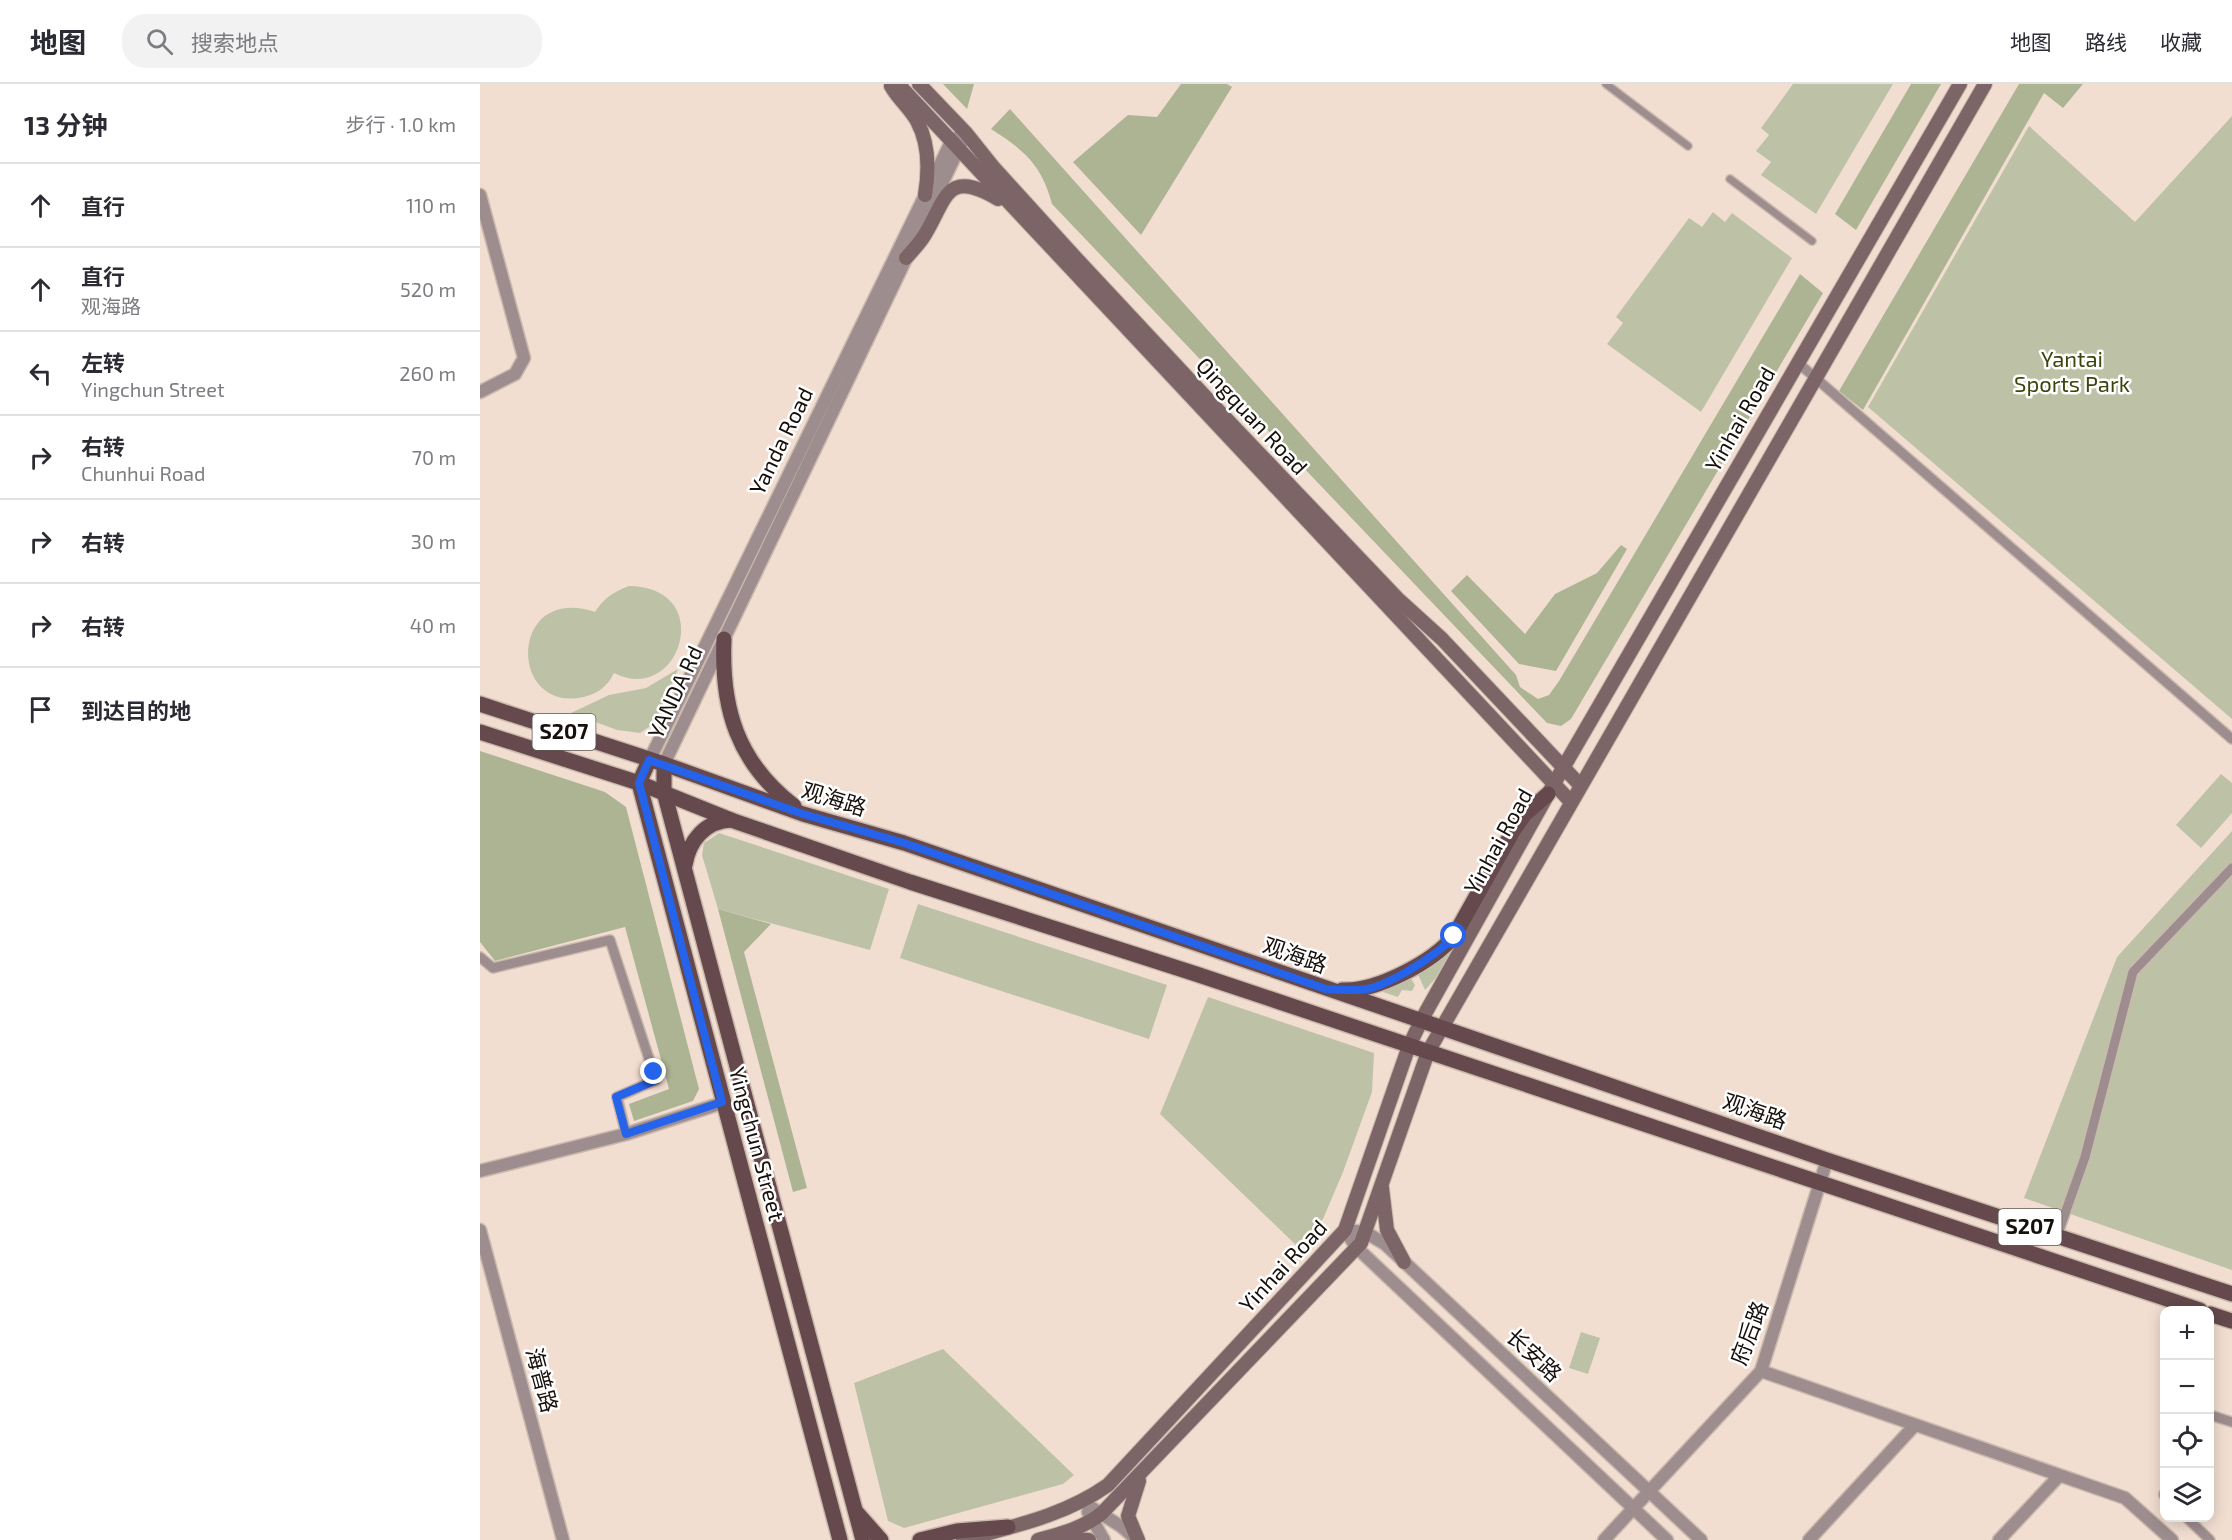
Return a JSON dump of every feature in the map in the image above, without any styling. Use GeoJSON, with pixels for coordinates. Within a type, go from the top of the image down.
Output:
{"type":"FeatureCollection","features":[{"type":"Feature","properties":{"kind":"main road"},"geometry":{"type":"LineString","coordinates":[[890,84],[916,120],[925,142],[927,180],[925,195]]}},
{"type":"Feature","properties":{"kind":"main road","name":"Qingquan Road"},"geometry":{"type":"LineString","coordinates":[[898,84],[1551,789],[1572,802]]}},
{"type":"Feature","properties":{"kind":"main road","name":"Qingquan Road"},"geometry":{"type":"LineString","coordinates":[[919,84],[966,133],[1032,210],[1206,397],[1399,600],[1442,639],[1580,785]]}},
{"type":"Feature","properties":{"kind":"main road","name":"Yinhai Road"},"geometry":{"type":"LineString","coordinates":[[963,1540],[1083,1502],[1108,1485],[1345,1230],[1409,1046],[1422,1019],[1551,789],[1959,84]]}},
{"type":"Feature","properties":{"kind":"main road","name":"Yinhai Road"},"geometry":{"type":"LineString","coordinates":[[1040,1539],[1097,1517],[1356,1247],[1365,1232],[1428,1052],[1985,84]]}},
{"type":"Feature","properties":{"kind":"main road"},"geometry":{"type":"LineString","coordinates":[[906,258],[924,237],[944,195],[951,190],[973,187],[1009,206]]}},
{"type":"Feature","properties":{"kind":"main road"},"geometry":{"type":"LineString","coordinates":[[724,639],[723,667],[726,699],[745,752],[757,773],[803,814]]}},
{"type":"Feature","properties":{"kind":"main road","name":"观海路"},"geometry":{"type":"LineString","coordinates":[[480,704],[656,762],[803,814],[904,843],[1326,989],[1422,1019],[1442,1028],[1827,1160],[2232,1294]]}},
{"type":"Feature","properties":{"kind":"main road","name":"S207"},"geometry":{"type":"LineString","coordinates":[[480,732],[639,783],[730,820],[2185,1306]]}},
{"type":"Feature","properties":{"kind":"main road"},"geometry":{"type":"LineString","coordinates":[[639,783],[656,762]]}},
{"type":"Feature","properties":{"kind":"main road","name":"Yingchun Street"},"geometry":{"type":"LineString","coordinates":[[656,762],[863,1540]]}},
{"type":"Feature","properties":{"kind":"main road","name":"Yingchun Street"},"geometry":{"type":"LineString","coordinates":[[639,783],[840,1540]]}},
{"type":"Feature","properties":{"kind":"main road"},"geometry":{"type":"LineString","coordinates":[[1326,989],[1353,991],[1370,988],[1443,949],[1454,936],[1513,831],[1525,814],[1551,789]]}},
{"type":"Feature","properties":{"kind":"main road"},"geometry":{"type":"LineString","coordinates":[[685,868],[687,854],[698,834],[720,820],[730,820]]}},
{"type":"Feature","properties":{"kind":"main road"},"geometry":{"type":"LineString","coordinates":[[1382,1184],[1387,1230],[1404,1262]]}},
{"type":"Feature","properties":{"kind":"main road"},"geometry":{"type":"LineString","coordinates":[[2214,1315],[2232,1321]]}},
{"type":"Feature","properties":{"kind":"main road"},"geometry":{"type":"LineString","coordinates":[[1137,1540],[1130,1525],[1128,1508],[1144,1470]]}},
{"type":"Feature","properties":{"kind":"main road"},"geometry":{"type":"LineString","coordinates":[[828,1496],[828,1540]]}},
{"type":"Feature","properties":{"kind":"main road"},"geometry":{"type":"LineString","coordinates":[[855,1511],[881,1540]]}},
{"type":"Feature","properties":{"kind":"main road"},"geometry":{"type":"LineString","coordinates":[[920,1540],[957,1531],[1008,1527]]}},
{"type":"Feature","properties":{"kind":"main road"},"geometry":{"type":"LineString","coordinates":[[1040,1539],[1089,1540]]}},
{"type":"Feature","properties":{"kind":"street"},"geometry":{"type":"LineString","coordinates":[[1606,84],[1688,146]]}},
{"type":"Feature","properties":{"kind":"street"},"geometry":{"type":"LineString","coordinates":[[955,144],[966,133]]}},
{"type":"Feature","properties":{"kind":"street","name":"Yanda Road"},"geometry":{"type":"LineString","coordinates":[[656,762],[925,195],[955,144]]}},
{"type":"Feature","properties":{"kind":"street","name":"Yanda Road"},"geometry":{"type":"LineString","coordinates":[[724,639],[906,258],[955,144]]}},
{"type":"Feature","properties":{"kind":"street"},"geometry":{"type":"LineString","coordinates":[[1730,179],[1812,241]]}},
{"type":"Feature","properties":{"kind":"street"},"geometry":{"type":"LineString","coordinates":[[480,195],[524,358],[515,374],[480,392]]}},
{"type":"Feature","properties":{"kind":"street"},"geometry":{"type":"LineString","coordinates":[[1797,362],[2232,739]]}},
{"type":"Feature","properties":{"kind":"street","name":"YANDA Rd"},"geometry":{"type":"LineString","coordinates":[[656,762],[724,639]]}},
{"type":"Feature","properties":{"kind":"street"},"geometry":{"type":"LineString","coordinates":[[2057,1236],[2085,1157],[2133,972],[2232,868]]}},
{"type":"Feature","properties":{"kind":"street"},"geometry":{"type":"LineString","coordinates":[[480,957],[493,968],[610,940],[656,1080],[616,1097],[626,1134]]}},
{"type":"Feature","properties":{"kind":"street"},"geometry":{"type":"LineString","coordinates":[[480,1171],[626,1134],[722,1102]]}},
{"type":"Feature","properties":{"kind":"street","name":"府后路"},"geometry":{"type":"LineString","coordinates":[[1604,1540],[1761,1371],[1827,1160]]}},
{"type":"Feature","properties":{"kind":"street","name":"海普路"},"geometry":{"type":"LineString","coordinates":[[480,1230],[563,1540]]}},
{"type":"Feature","properties":{"kind":"street"},"geometry":{"type":"LineString","coordinates":[[1345,1230],[1356,1247],[1667,1540]]}},
{"type":"Feature","properties":{"kind":"street","name":"长安路"},"geometry":{"type":"LineString","coordinates":[[1345,1230],[1365,1232],[1384,1244],[1701,1540]]}},
{"type":"Feature","properties":{"kind":"street"},"geometry":{"type":"LineString","coordinates":[[1402,1290],[1416,1274]]}},
{"type":"Feature","properties":{"kind":"street"},"geometry":{"type":"LineString","coordinates":[[1761,1371],[2125,1498],[2172,1540]]}},
{"type":"Feature","properties":{"kind":"street"},"geometry":{"type":"LineString","coordinates":[[2214,1416],[2232,1422]]}},
{"type":"Feature","properties":{"kind":"street"},"geometry":{"type":"LineString","coordinates":[[1809,1540],[1915,1425]]}},
{"type":"Feature","properties":{"kind":"street"},"geometry":{"type":"LineString","coordinates":[[1999,1540],[2059,1476]]}},
{"type":"Feature","properties":{"kind":"street"},"geometry":{"type":"LineString","coordinates":[[1083,1502],[1097,1517],[1137,1540]]}},
{"type":"Feature","properties":{"kind":"street"},"geometry":{"type":"LineString","coordinates":[[1097,1517],[1104,1540]]}},
{"type":"Feature","properties":{"kind":"street"},"geometry":{"type":"LineString","coordinates":[[2191,1522],[2210,1540]]}},
{"type":"Feature","properties":{"kind":"green space"},"geometry":{"type":"Polygon","coordinates":[[[943,84],[974,84],[967,109],[943,84]]]}},
{"type":"Feature","properties":{"kind":"green space"},"geometry":{"type":"Polygon","coordinates":[[[1181,84],[1227,84],[1232,87],[1141,235],[1073,162],[1128,115],[1157,117],[1181,84]]]}},
{"type":"Feature","properties":{"kind":"green space"},"geometry":{"type":"Polygon","coordinates":[[[1793,84],[1893,84],[1816,214],[1761,175],[1771,162],[1756,151],[1769,135],[1761,128],[1793,84]]]}},
{"type":"Feature","properties":{"kind":"green space"},"geometry":{"type":"Polygon","coordinates":[[[1911,84],[1941,84],[1856,230],[1835,214],[1911,84]]]}},
{"type":"Feature","properties":{"kind":"green space"},"geometry":{"type":"Polygon","coordinates":[[[2019,84],[2083,84],[2063,108],[2044,93],[1863,410],[1839,391],[2019,84]]]}},
{"type":"Feature","properties":{"kind":"green space"},"geometry":{"type":"Polygon","coordinates":[[[1010,109],[1516,675],[1520,687],[1538,699],[1549,695],[1559,681],[1800,274],[1823,293],[1571,719],[1561,726],[1547,723],[1052,204],[1043,179],[1030,160],[1013,144],[991,129],[1010,109]]]}},
{"type":"Feature","properties":{"kind":"green space","name":"Yantai Sports Park"},"geometry":{"type":"Polygon","coordinates":[[[2232,116],[2232,719],[1868,407],[2029,126],[2135,222],[2232,116]]]}},
{"type":"Feature","properties":{"kind":"green space"},"geometry":{"type":"Polygon","coordinates":[[[1713,212],[1725,222],[1732,213],[1792,258],[1701,412],[1607,344],[1623,323],[1616,317],[1689,218],[1702,227],[1713,212]]]}},
{"type":"Feature","properties":{"kind":"green space"},"geometry":{"type":"Polygon","coordinates":[[[1621,545],[1627,549],[1556,671],[1519,664],[1451,591],[1467,575],[1525,634],[1555,594],[1597,573],[1621,545]]]}},
{"type":"Feature","properties":{"kind":"green space"},"geometry":{"type":"Polygon","coordinates":[[[629,586],[657,591],[673,605],[681,623],[680,643],[671,661],[657,674],[637,679],[614,673],[604,687],[584,697],[555,696],[539,685],[530,668],[528,648],[534,630],[547,615],[567,608],[595,612],[609,596],[629,586]]]}},
{"type":"Feature","properties":{"kind":"green space"},"geometry":{"type":"Polygon","coordinates":[[[678,669],[655,723],[640,733],[617,730],[571,713],[609,695],[646,688],[678,669]]]}},
{"type":"Feature","properties":{"kind":"green space"},"geometry":{"type":"Polygon","coordinates":[[[480,751],[605,792],[626,807],[699,1089],[693,1101],[634,1121],[629,1104],[669,1089],[625,927],[495,961],[480,942],[480,751]]]}},
{"type":"Feature","properties":{"kind":"green space"},"geometry":{"type":"Polygon","coordinates":[[[2221,774],[2232,783],[2232,813],[2201,848],[2176,825],[2221,774]]]}},
{"type":"Feature","properties":{"kind":"green space"},"geometry":{"type":"Polygon","coordinates":[[[2232,831],[2232,1270],[2024,1198],[2117,957],[2232,831]]]}},
{"type":"Feature","properties":{"kind":"green space"},"geometry":{"type":"Polygon","coordinates":[[[719,833],[889,889],[870,950],[718,909],[702,855],[704,843],[719,833]]]}},
{"type":"Feature","properties":{"kind":"green space"},"geometry":{"type":"Polygon","coordinates":[[[1516,840],[1435,979],[1425,990],[1417,972],[1440,955],[1516,840]]]}},
{"type":"Feature","properties":{"kind":"green space"},"geometry":{"type":"Polygon","coordinates":[[[918,904],[1167,985],[1149,1039],[900,958],[918,904]]]}},
{"type":"Feature","properties":{"kind":"green space"},"geometry":{"type":"Polygon","coordinates":[[[718,909],[771,924],[744,952],[807,1188],[793,1192],[718,909]]]}},
{"type":"Feature","properties":{"kind":"green space"},"geometry":{"type":"Polygon","coordinates":[[[1409,975],[1415,985],[1412,991],[1402,990],[1398,997],[1383,992],[1409,975]]]}},
{"type":"Feature","properties":{"kind":"green space"},"geometry":{"type":"Polygon","coordinates":[[[1208,997],[1374,1053],[1372,1092],[1343,1172],[1323,1219],[1298,1247],[1160,1114],[1208,997]]]}},
{"type":"Feature","properties":{"kind":"green space"},"geometry":{"type":"Polygon","coordinates":[[[1581,1332],[1600,1338],[1588,1374],[1569,1368],[1581,1332]]]}},
{"type":"Feature","properties":{"kind":"green space"},"geometry":{"type":"Polygon","coordinates":[[[943,1349],[1074,1475],[1063,1484],[904,1528],[888,1521],[854,1383],[943,1349]]]}},
{"type":"Feature","properties":{"kind":"route"},"geometry":{"type":"LineString","coordinates":[[654,1072],[656,1080],[616,1097],[626,1134],[722,1102],[639,783],[649,760],[803,814],[904,843],[1326,989],[1353,991],[1383,983],[1443,949],[1454,936]]}}]}
